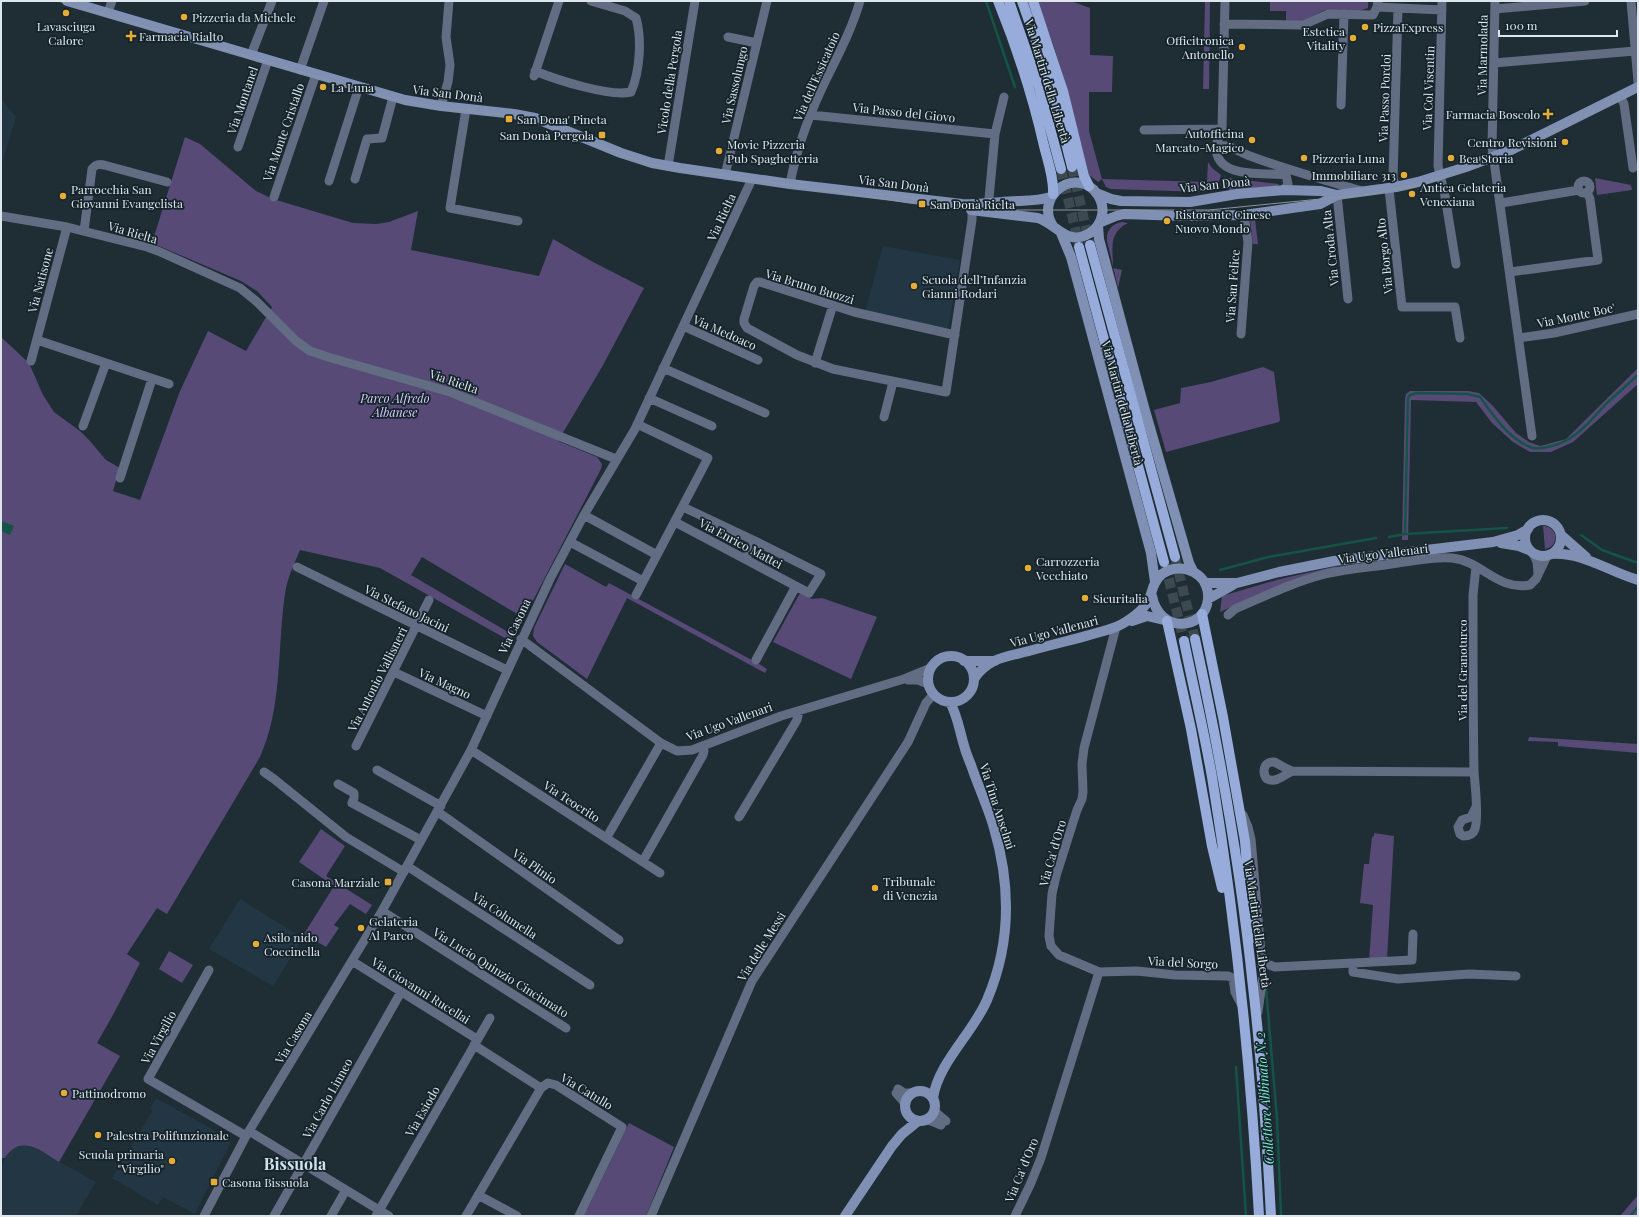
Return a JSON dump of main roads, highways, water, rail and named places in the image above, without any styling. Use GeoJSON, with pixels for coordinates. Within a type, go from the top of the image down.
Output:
{"type":"FeatureCollection","features":[{"type":"Feature","properties":{"kind":"main road"},"geometry":{"type":"LineString","coordinates":[[998,1],[1034,105],[1052,180],[1052,196]]}},
{"type":"Feature","properties":{"kind":"main road","name":"Via Martiri della Libertà"},"geometry":{"type":"LineString","coordinates":[[1009,1],[1039,87],[1061,169]]}},
{"type":"Feature","properties":{"kind":"main road","name":"Via Martiri della Libertà"},"geometry":{"type":"LineString","coordinates":[[1022,1],[1051,84],[1072,167]]}},
{"type":"Feature","properties":{"kind":"main road"},"geometry":{"type":"LineString","coordinates":[[1033,1],[1063,91],[1084,176],[1092,190]]}},
{"type":"Feature","properties":{"kind":"main road","name":"Via Martiri della Libertà"},"geometry":{"type":"LineString","coordinates":[[1090,245],[1175,557]]}},
{"type":"Feature","properties":{"kind":"main road","name":"Via Martiri della Libertà"},"geometry":{"type":"LineString","coordinates":[[1079,247],[1164,562]]}},
{"type":"Feature","properties":{"kind":"main road"},"geometry":{"type":"LineString","coordinates":[[1202,614],[1245,841],[1253,925],[1252,980]]}},
{"type":"Feature","properties":{"kind":"main road"},"geometry":{"type":"LineString","coordinates":[[1166,620],[1192,735],[1212,846],[1221,879],[1223,898],[1236,942]]}},
{"type":"Feature","properties":{"kind":"main road","name":"Via Martiri della Libertà"},"geometry":{"type":"LineString","coordinates":[[1195,639],[1226,792],[1252,980],[1267,1140],[1271,1216]]}},
{"type":"Feature","properties":{"kind":"main road","name":"Via Martiri della Libertà"},"geometry":{"type":"LineString","coordinates":[[1184,641],[1212,778],[1236,942],[1244,1010],[1255,1140],[1259,1216]]}},
{"type":"Feature","properties":{"kind":"waterway"},"geometry":{"type":"LineString","coordinates":[[986,1],[1015,87]]}},
{"type":"Feature","properties":{"kind":"waterway"},"geometry":{"type":"LineString","coordinates":[[1405,534],[1408,398],[1410,395],[1417,393],[1468,394],[1480,397],[1496,419],[1517,440],[1533,448],[1540,448],[1558,444],[1567,440],[1581,430],[1608,402],[1638,375]]}},
{"type":"Feature","properties":{"kind":"waterway"},"geometry":{"type":"LineString","coordinates":[[1389,537],[1405,534],[1507,528]]}},
{"type":"Feature","properties":{"kind":"waterway"},"geometry":{"type":"LineString","coordinates":[[1581,535],[1602,550],[1638,563]]}},
{"type":"Feature","properties":{"kind":"waterway"},"geometry":{"type":"LineString","coordinates":[[1220,570],[1268,557],[1376,538]]}},
{"type":"Feature","properties":{"kind":"waterway","name":"Collettore Abbinato N. 2"},"geometry":{"type":"LineString","coordinates":[[1266,988],[1277,1118],[1281,1216]]}},
{"type":"Feature","properties":{"kind":"waterway"},"geometry":{"type":"LineString","coordinates":[[1236,1067],[1246,1216]]}},
{"type":"Feature","properties":{"kind":"waterway"},"geometry":{"type":"LineString","coordinates":[[1630,1216],[1638,1207]]}},
{"type":"Feature","properties":{"kind":"tunnel"},"geometry":{"type":"LineString","coordinates":[[1072,167],[1090,245]]}},
{"type":"Feature","properties":{"kind":"tunnel"},"geometry":{"type":"LineString","coordinates":[[1061,169],[1079,245]]}},
{"type":"Feature","properties":{"kind":"tunnel"},"geometry":{"type":"LineString","coordinates":[[1175,557],[1195,639]]}},
{"type":"Feature","properties":{"kind":"tunnel"},"geometry":{"type":"LineString","coordinates":[[1165,564],[1184,641]]}},
{"type":"Feature","properties":{"kind":"tram line"},"geometry":{"type":"LineString","coordinates":[[58,1],[393,99],[441,108],[514,116],[534,120],[645,163],[668,168],[909,203],[973,210],[1209,210],[1371,194],[1419,185],[1511,152],[1638,90]]}},
{"type":"Feature","properties":{"kind":"tram line"},"geometry":{"type":"LineString","coordinates":[[881,194],[980,205]]}},
{"type":"Feature","properties":{"kind":"place","name":"Lavasciuga Calore"},"geometry":{"type":"Point","coordinates":[66,13]}},
{"type":"Feature","properties":{"kind":"place","name":"Pizzeria da Michele"},"geometry":{"type":"Point","coordinates":[184,17]}},
{"type":"Feature","properties":{"kind":"place","name":"PizzaExpress"},"geometry":{"type":"Point","coordinates":[1365,27]}},
{"type":"Feature","properties":{"kind":"place","name":"Farmacia Rialto"},"geometry":{"type":"Point","coordinates":[131,36]}},
{"type":"Feature","properties":{"kind":"place","name":"Estetica Vitality"},"geometry":{"type":"Point","coordinates":[1353,38]}},
{"type":"Feature","properties":{"kind":"place","name":"Officitronica Antonello"},"geometry":{"type":"Point","coordinates":[1242,47]}},
{"type":"Feature","properties":{"kind":"place","name":"La Luna"},"geometry":{"type":"Point","coordinates":[323,87]}},
{"type":"Feature","properties":{"kind":"place","name":"Farmacia Boscolo"},"geometry":{"type":"Point","coordinates":[1548,114]}},
{"type":"Feature","properties":{"kind":"place","name":"San Dona' Pineta"},"geometry":{"type":"Point","coordinates":[509,119]}},
{"type":"Feature","properties":{"kind":"place","name":"San Donà Pergola"},"geometry":{"type":"Point","coordinates":[602,135]}},
{"type":"Feature","properties":{"kind":"place","name":"Autofficina Marcato-Magico"},"geometry":{"type":"Point","coordinates":[1252,140]}},
{"type":"Feature","properties":{"kind":"place","name":"Centro Revisioni"},"geometry":{"type":"Point","coordinates":[1565,142]}},
{"type":"Feature","properties":{"kind":"place","name":"Movie Pizzeria Pub Spaghetteria"},"geometry":{"type":"Point","coordinates":[719,151]}},
{"type":"Feature","properties":{"kind":"place","name":"Pizzeria Luna"},"geometry":{"type":"Point","coordinates":[1304,158]}},
{"type":"Feature","properties":{"kind":"place","name":"Bea Storia"},"geometry":{"type":"Point","coordinates":[1451,158]}},
{"type":"Feature","properties":{"kind":"place","name":"Immobiliare 313"},"geometry":{"type":"Point","coordinates":[1404,175]}},
{"type":"Feature","properties":{"kind":"place","name":"Antica Gelateria Venexiana"},"geometry":{"type":"Point","coordinates":[1412,194]}},
{"type":"Feature","properties":{"kind":"place","name":"Parrocchia San Giovanni Evangelista"},"geometry":{"type":"Point","coordinates":[63,196]}},
{"type":"Feature","properties":{"kind":"place","name":"San Donà Rielta"},"geometry":{"type":"Point","coordinates":[922,204]}},
{"type":"Feature","properties":{"kind":"place","name":"Ristorante Cinese Nuovo Mondo"},"geometry":{"type":"Point","coordinates":[1167,221]}},
{"type":"Feature","properties":{"kind":"place","name":"Scuola dell’Infanzia Gianni Rodari"},"geometry":{"type":"Point","coordinates":[914,286]}},
{"type":"Feature","properties":{"kind":"place","name":"Carrozzeria Vecchiato"},"geometry":{"type":"Point","coordinates":[1028,568]}},
{"type":"Feature","properties":{"kind":"place","name":"Sicuritalia"},"geometry":{"type":"Point","coordinates":[1085,598]}},
{"type":"Feature","properties":{"kind":"place","name":"Casona Marziale"},"geometry":{"type":"Point","coordinates":[388,882]}},
{"type":"Feature","properties":{"kind":"place","name":"Tribunale di Venezia"},"geometry":{"type":"Point","coordinates":[875,888]}},
{"type":"Feature","properties":{"kind":"place","name":"Gelateria Al Parco"},"geometry":{"type":"Point","coordinates":[361,928]}},
{"type":"Feature","properties":{"kind":"place","name":"Asilo nido Coccinella"},"geometry":{"type":"Point","coordinates":[256,944]}},
{"type":"Feature","properties":{"kind":"place","name":"Pattinodromo"},"geometry":{"type":"Point","coordinates":[64,1093]}},
{"type":"Feature","properties":{"kind":"place","name":"Palestra Polifunzionale"},"geometry":{"type":"Point","coordinates":[98,1135]}},
{"type":"Feature","properties":{"kind":"place","name":"Scuola primaria \"Virgilio\""},"geometry":{"type":"Point","coordinates":[172,1161]}},
{"type":"Feature","properties":{"kind":"place","name":"Casona Bissuola"},"geometry":{"type":"Point","coordinates":[214,1182]}},
{"type":"Feature","properties":{"kind":"district","name":"Bissuola"},"geometry":{"type":"Point","coordinates":[295,1163]}},
{"type":"Feature","properties":{"kind":"park label","name":"Parco Alfredo Albanese"},"geometry":{"type":"Point","coordinates":[395,405]}}]}
